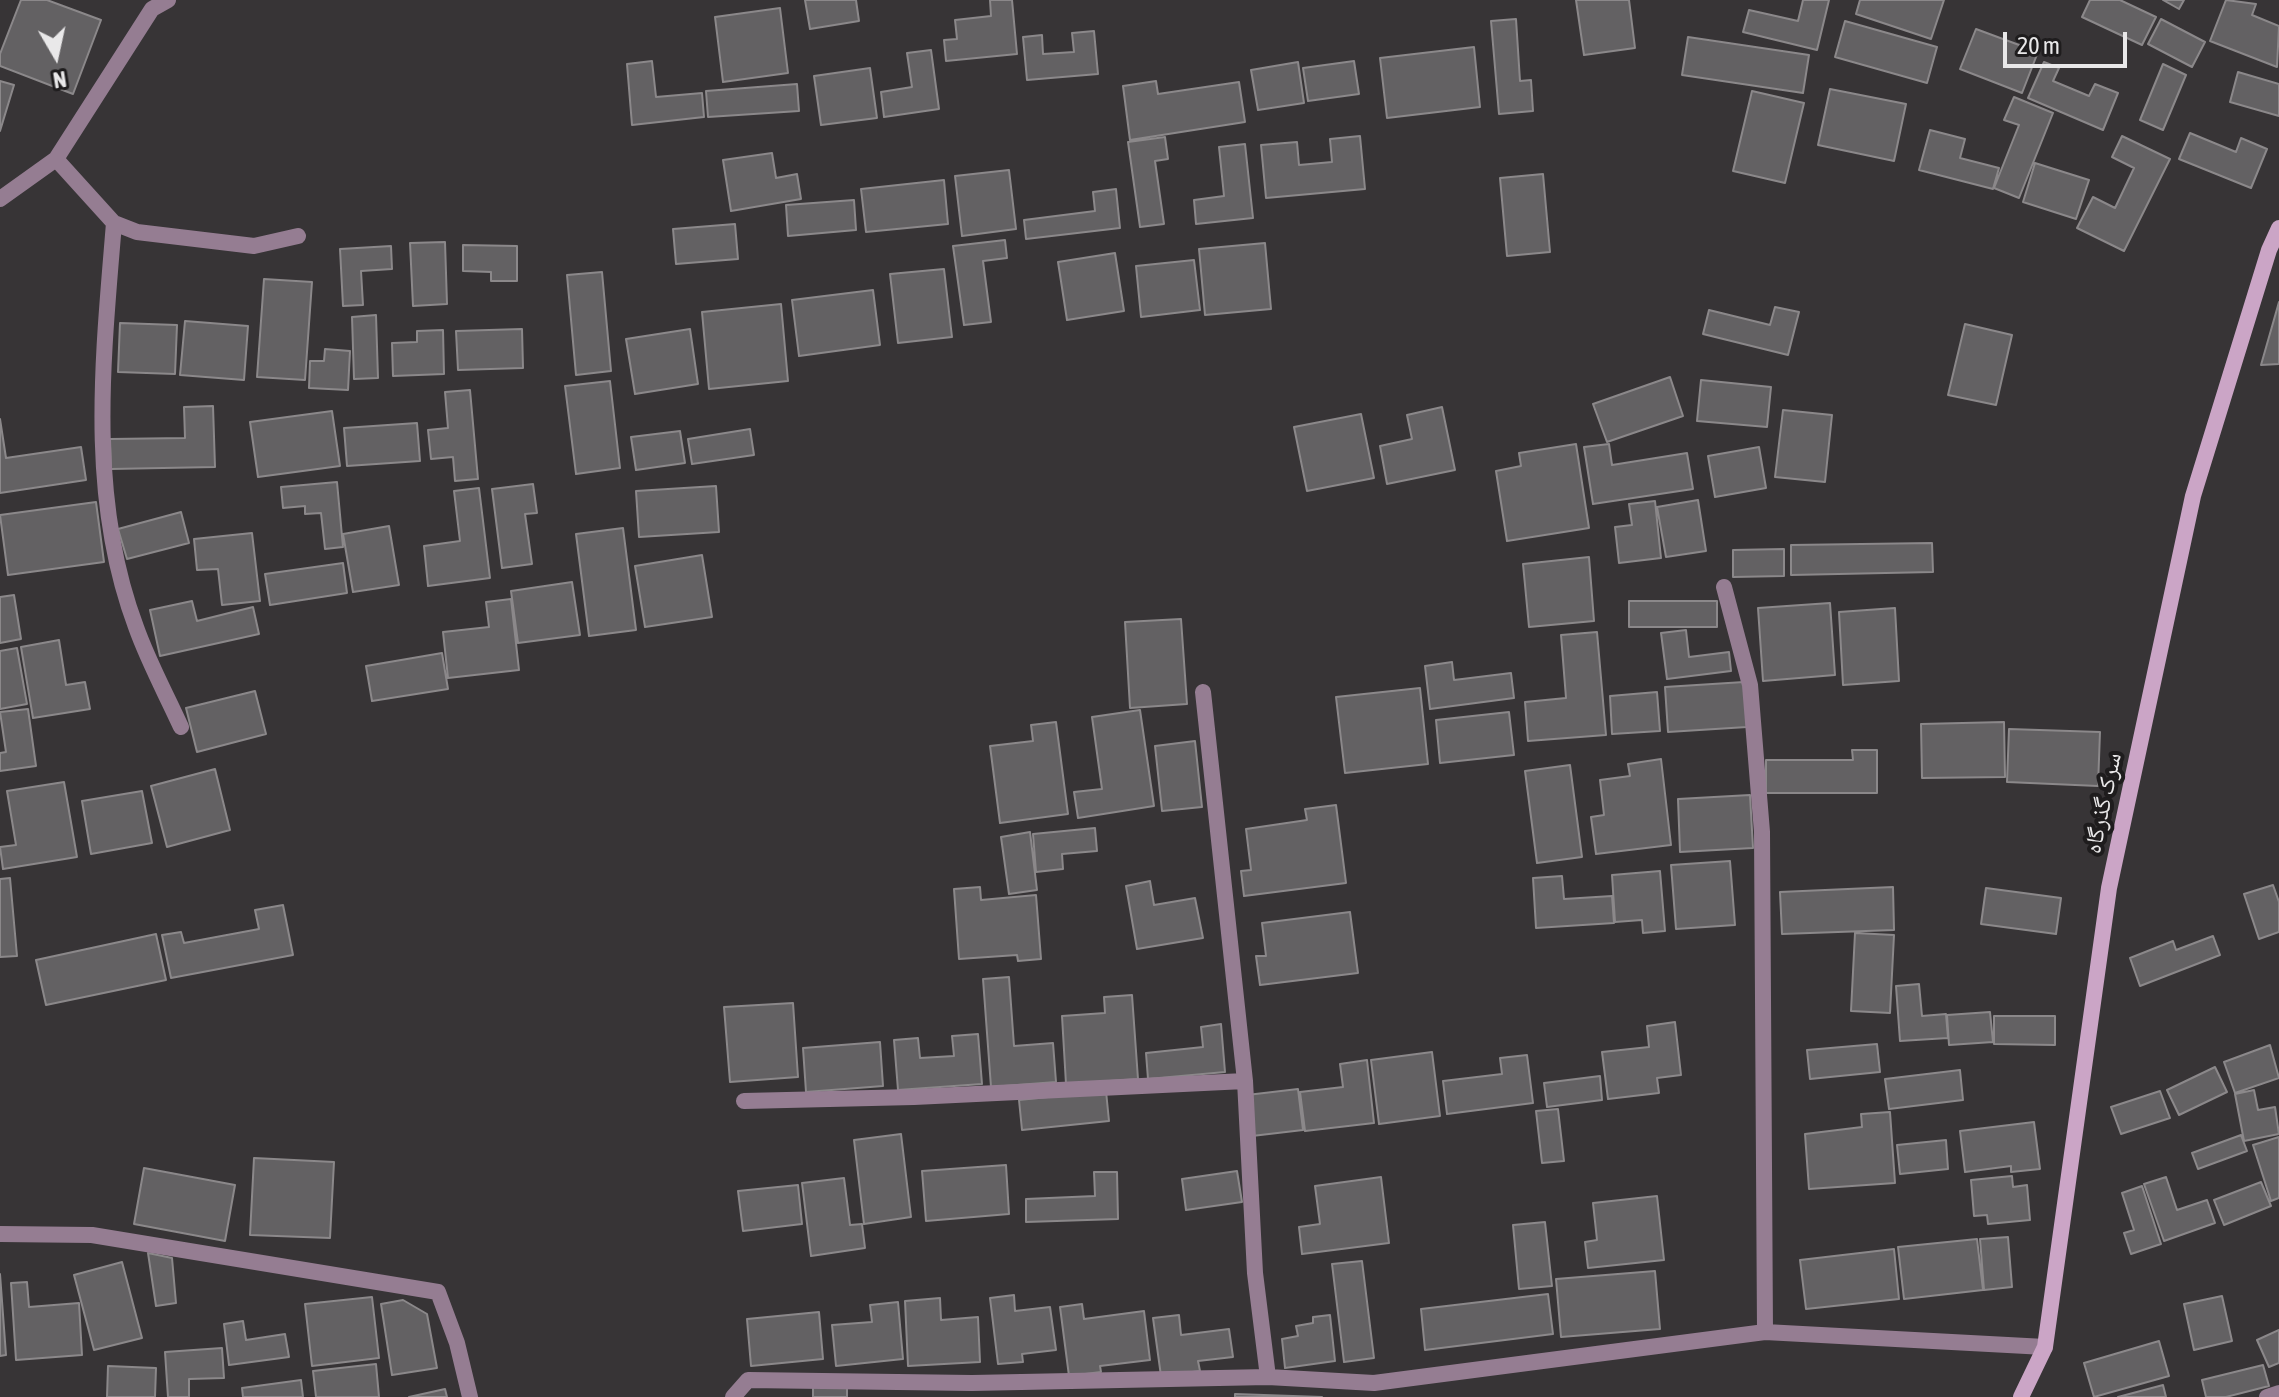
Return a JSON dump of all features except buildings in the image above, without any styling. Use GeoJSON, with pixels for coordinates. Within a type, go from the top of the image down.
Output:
{"type":"FeatureCollection","features":[{"type":"Feature","properties":{"kind":"street"},"geometry":{"type":"LineString","coordinates":[[0,199],[56,159],[152,9],[168,0]]}},
{"type":"Feature","properties":{"kind":"street"},"geometry":{"type":"LineString","coordinates":[[56,159],[114,223],[137,232],[254,246],[298,236]]}},
{"type":"Feature","properties":{"kind":"street"},"geometry":{"type":"LineString","coordinates":[[114,223],[101,409],[112,543],[135,626],[181,727]]}},
{"type":"Feature","properties":{"kind":"street","name":"سرک گذرگاه"},"geometry":{"type":"LineString","coordinates":[[2021,1397],[2045,1347],[2109,888],[2193,496],[2279,228]]}},
{"type":"Feature","properties":{"kind":"street"},"geometry":{"type":"LineString","coordinates":[[1724,587],[1750,685],[1762,832],[1765,1332]]}},
{"type":"Feature","properties":{"kind":"street"},"geometry":{"type":"LineString","coordinates":[[1203,692],[1245,1081],[1255,1273],[1268,1377]]}},
{"type":"Feature","properties":{"kind":"street"},"geometry":{"type":"LineString","coordinates":[[744,1101],[914,1097],[1245,1081]]}},
{"type":"Feature","properties":{"kind":"street"},"geometry":{"type":"LineString","coordinates":[[0,1234],[92,1235],[438,1292],[457,1343],[470,1397]]}},
{"type":"Feature","properties":{"kind":"street"},"geometry":{"type":"LineString","coordinates":[[733,1397],[749,1389],[972,1390],[1268,1377],[1373,1390],[1765,1332],[2045,1347]]}},
{"type":"Feature","properties":{"kind":"street"},"geometry":{"type":"LineString","coordinates":[[2267,1397],[2279,1393]]}}]}
